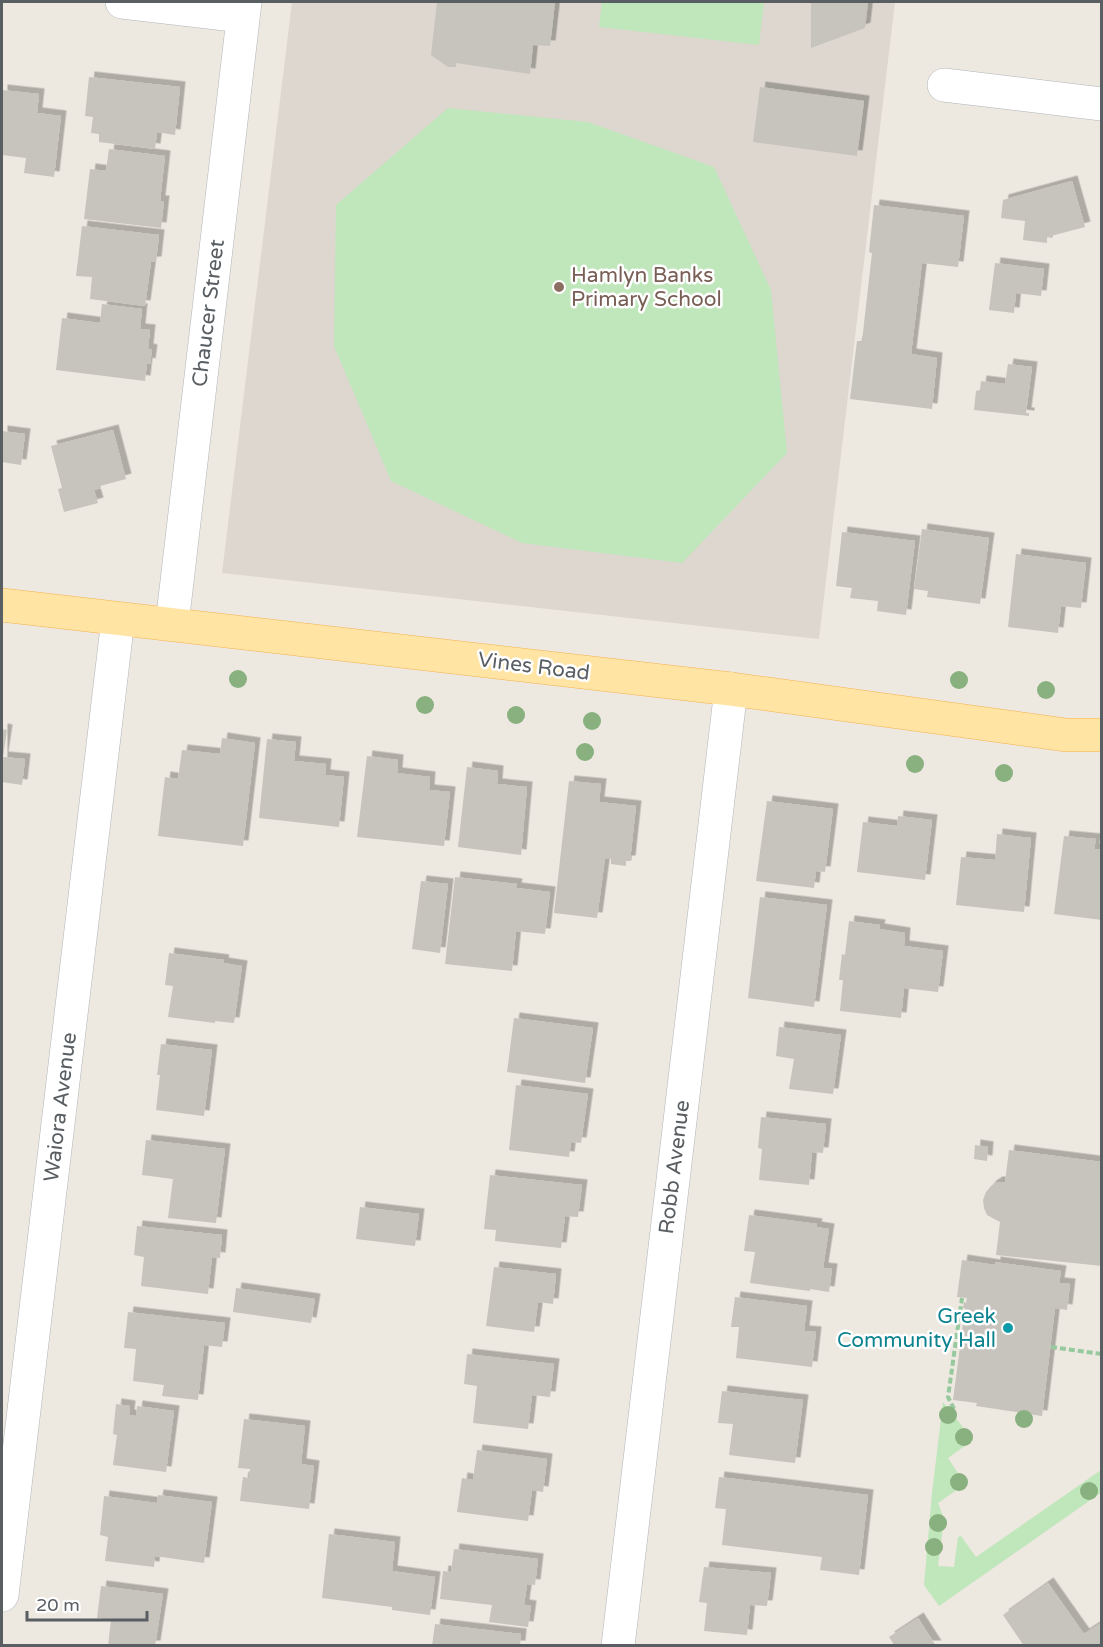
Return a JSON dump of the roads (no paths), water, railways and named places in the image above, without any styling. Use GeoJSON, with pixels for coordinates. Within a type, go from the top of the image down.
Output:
{"type":"FeatureCollection","features":[{"type":"Feature","properties":{"kind":"main road","name":"Vines Road"},"geometry":{"type":"LineString","coordinates":[[2,605],[731,689],[1066,735],[1101,735]]}},
{"type":"Feature","properties":{"kind":"main road","name":"Vines Road"},"geometry":{"type":"LineString","coordinates":[[1066,735],[1101,745]]}},
{"type":"Feature","properties":{"kind":"street"},"geometry":{"type":"LineString","coordinates":[[122,2],[244,9]]}},
{"type":"Feature","properties":{"kind":"street","name":"Chaucer Street"},"geometry":{"type":"LineString","coordinates":[[172,624],[244,9]]}},
{"type":"Feature","properties":{"kind":"street"},"geometry":{"type":"LineString","coordinates":[[944,85],[1101,104]]}},
{"type":"Feature","properties":{"kind":"street","name":"Waiora Avenue"},"geometry":{"type":"LineString","coordinates":[[2,1595],[118,619]]}},
{"type":"Feature","properties":{"kind":"street","name":"Robb Avenue"},"geometry":{"type":"LineString","coordinates":[[618,1646],[731,689]]}},
{"type":"Feature","properties":{"kind":"place","name":"Hamlyn Banks Primary School"},"geometry":{"type":"Point","coordinates":[559,287]}},
{"type":"Feature","properties":{"kind":"place","name":"Greek Community Hall"},"geometry":{"type":"Point","coordinates":[1008,1328]}}]}
